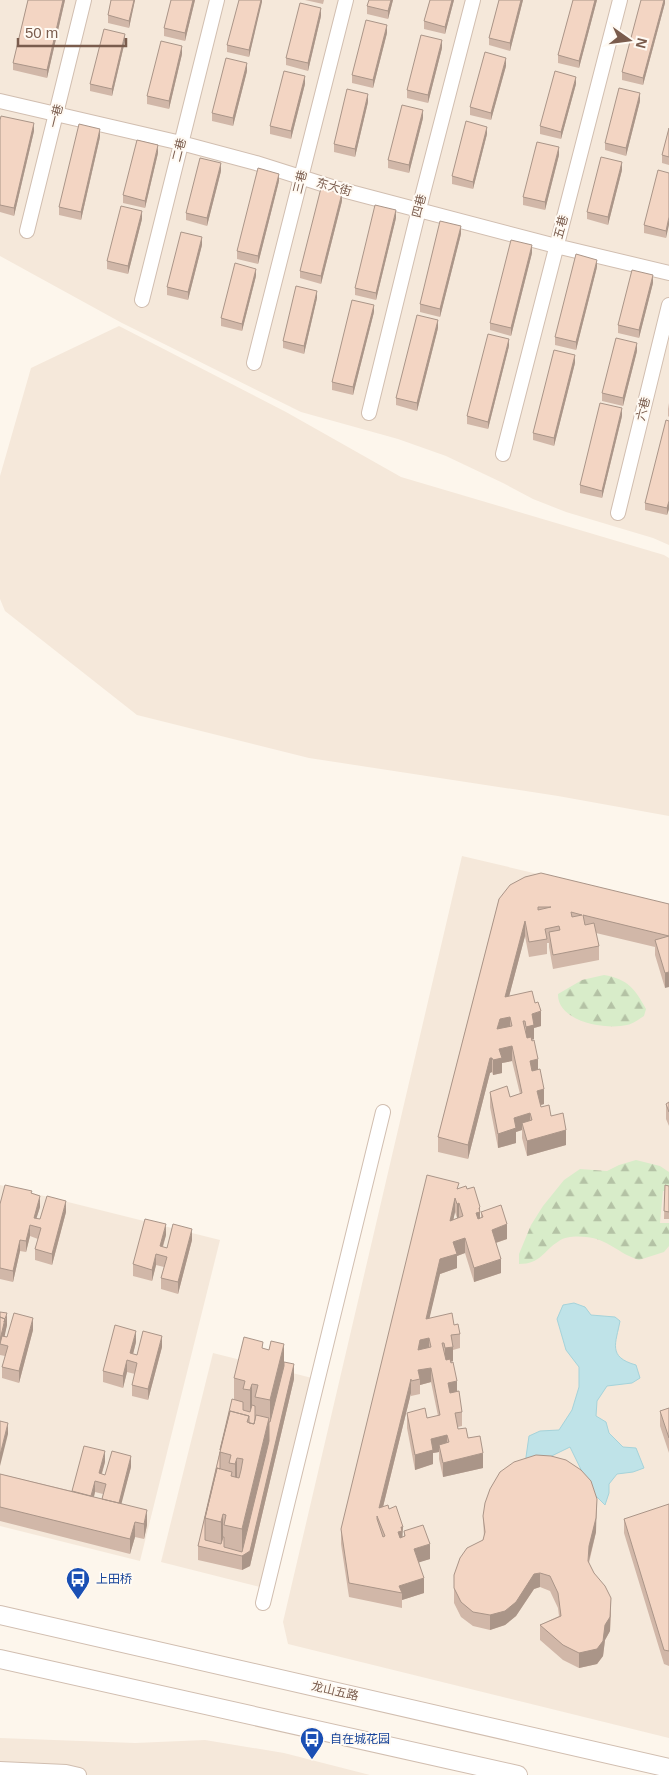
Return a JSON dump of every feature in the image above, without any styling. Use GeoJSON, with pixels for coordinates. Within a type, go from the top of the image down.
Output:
{"type":"FeatureCollection","features":[{"type":"Feature","properties":{"kind":"street","name":"一巷"},"geometry":{"type":"LineString","coordinates":[[28,231],[84,0]]}},
{"type":"Feature","properties":{"kind":"street","name":"二巷"},"geometry":{"type":"LineString","coordinates":[[142,300],[217,0]]}},
{"type":"Feature","properties":{"kind":"street","name":"三巷"},"geometry":{"type":"LineString","coordinates":[[254,363],[346,0]]}},
{"type":"Feature","properties":{"kind":"street","name":"四巷"},"geometry":{"type":"LineString","coordinates":[[369,413],[473,0]]}},
{"type":"Feature","properties":{"kind":"street","name":"五巷"},"geometry":{"type":"LineString","coordinates":[[503,454],[620,0]]}},
{"type":"Feature","properties":{"kind":"street","name":"东大街"},"geometry":{"type":"LineString","coordinates":[[0,101],[256,163],[419,210],[669,273]]}},
{"type":"Feature","properties":{"kind":"street","name":"六巷"},"geometry":{"type":"LineString","coordinates":[[618,513],[669,306]]}},
{"type":"Feature","properties":{"kind":"street"},"geometry":{"type":"LineString","coordinates":[[263,1603],[383,1112]]}},
{"type":"Feature","properties":{"kind":"street","name":"龙山五路"},"geometry":{"type":"LineString","coordinates":[[0,1615],[669,1768]]}},
{"type":"Feature","properties":{"kind":"street"},"geometry":{"type":"LineString","coordinates":[[0,1659],[518,1775]]}},
{"type":"Feature","properties":{"kind":"street"},"geometry":{"type":"LineString","coordinates":[[0,1769],[66,1772],[79,1775]]}},
{"type":"Feature","properties":{"kind":"shaded area"},"geometry":{"type":"Polygon","coordinates":[[[0,0],[669,0],[669,545],[653,538],[566,512],[533,499],[446,456],[398,439],[301,412],[122,323],[0,256],[0,0]]]}},
{"type":"Feature","properties":{"kind":"shaded area"},"geometry":{"type":"Polygon","coordinates":[[[119,326],[286,412],[401,477],[669,558],[669,816],[558,796],[309,758],[137,715],[5,611],[0,599],[0,476],[31,368],[119,326]]]}},
{"type":"Feature","properties":{"kind":"shaded area"},"geometry":{"type":"Polygon","coordinates":[[[462,856],[669,905],[669,1738],[288,1644],[283,1622],[462,856]]]}},
{"type":"Feature","properties":{"kind":"shaded area"},"geometry":{"type":"Polygon","coordinates":[[[0,1185],[220,1240],[140,1561],[0,1526],[0,1185]]]}},
{"type":"Feature","properties":{"kind":"shaded area"},"geometry":{"type":"Polygon","coordinates":[[[213,1353],[312,1378],[260,1587],[161,1562],[213,1353]]]}},
{"type":"Feature","properties":{"kind":"shaded area"},"geometry":{"type":"Polygon","coordinates":[[[0,1738],[135,1743],[205,1740],[284,1753],[370,1775],[0,1775],[0,1738]]]}},
{"type":"Feature","properties":{"kind":"green space"},"geometry":{"type":"Polygon","coordinates":[[[604,975],[619,979],[630,986],[646,1009],[644,1016],[634,1023],[607,1026],[584,1022],[565,1011],[560,1004],[558,994],[582,980],[604,975]]]}},
{"type":"Feature","properties":{"kind":"green space"},"geometry":{"type":"Polygon","coordinates":[[[636,1160],[660,1166],[669,1172],[669,1191],[663,1191],[660,1223],[669,1223],[669,1246],[664,1252],[639,1260],[594,1238],[579,1236],[565,1238],[532,1262],[519,1264],[519,1254],[531,1225],[543,1206],[564,1180],[580,1169],[607,1171],[636,1160]]]}},
{"type":"Feature","properties":{"kind":"water"},"geometry":{"type":"Polygon","coordinates":[[[574,1303],[585,1307],[591,1315],[615,1317],[620,1321],[616,1342],[617,1353],[627,1362],[636,1365],[640,1378],[632,1383],[607,1386],[597,1401],[596,1416],[606,1422],[609,1433],[623,1447],[636,1448],[644,1468],[633,1472],[617,1474],[609,1484],[609,1493],[605,1505],[592,1492],[570,1447],[527,1468],[526,1457],[529,1436],[540,1431],[559,1430],[572,1410],[579,1387],[579,1367],[566,1350],[557,1319],[563,1305],[574,1303]]]}},
{"type":"Feature","properties":{"kind":"building"},"geometry":{"type":"Polygon","coordinates":[[[28,0],[63,0],[47,70],[13,63],[28,0]]]}},
{"type":"Feature","properties":{"kind":"building"},"geometry":{"type":"Polygon","coordinates":[[[111,0],[134,0],[129,21],[108,15],[111,0]]]}},
{"type":"Feature","properties":{"kind":"building"},"geometry":{"type":"Polygon","coordinates":[[[171,0],[193,0],[185,33],[164,28],[171,0]]]}},
{"type":"Feature","properties":{"kind":"building"},"geometry":{"type":"Polygon","coordinates":[[[239,0],[261,0],[249,50],[227,45],[239,0]]]}},
{"type":"Feature","properties":{"kind":"building"},"geometry":{"type":"Polygon","coordinates":[[[369,0],[391,0],[388,11],[367,6],[369,0]]]}},
{"type":"Feature","properties":{"kind":"building"},"geometry":{"type":"Polygon","coordinates":[[[430,0],[452,0],[445,27],[424,21],[430,0]]]}},
{"type":"Feature","properties":{"kind":"building"},"geometry":{"type":"Polygon","coordinates":[[[499,0],[521,0],[510,43],[489,38],[499,0]]]}},
{"type":"Feature","properties":{"kind":"building"},"geometry":{"type":"Polygon","coordinates":[[[573,0],[595,0],[579,61],[558,55],[573,0]]]}},
{"type":"Feature","properties":{"kind":"building"},"geometry":{"type":"Polygon","coordinates":[[[641,0],[664,0],[643,78],[622,72],[641,0]]]}},
{"type":"Feature","properties":{"kind":"building"},"geometry":{"type":"Polygon","coordinates":[[[300,3],[321,8],[308,63],[286,58],[300,3]]]}},
{"type":"Feature","properties":{"kind":"building"},"geometry":{"type":"Polygon","coordinates":[[[366,20],[387,25],[373,80],[352,75],[366,20]]]}},
{"type":"Feature","properties":{"kind":"building"},"geometry":{"type":"Polygon","coordinates":[[[104,29],[125,34],[112,89],[90,84],[104,29]]]}},
{"type":"Feature","properties":{"kind":"building"},"geometry":{"type":"Polygon","coordinates":[[[421,35],[442,40],[428,95],[407,90],[421,35]]]}},
{"type":"Feature","properties":{"kind":"building"},"geometry":{"type":"Polygon","coordinates":[[[161,41],[182,46],[169,101],[147,96],[161,41]]]}},
{"type":"Feature","properties":{"kind":"building"},"geometry":{"type":"Polygon","coordinates":[[[485,52],[506,58],[491,113],[470,107],[485,52]]]}},
{"type":"Feature","properties":{"kind":"building"},"geometry":{"type":"Polygon","coordinates":[[[226,58],[247,63],[233,118],[212,113],[226,58]]]}},
{"type":"Feature","properties":{"kind":"building"},"geometry":{"type":"Polygon","coordinates":[[[284,71],[305,76],[291,131],[270,126],[284,71]]]}},
{"type":"Feature","properties":{"kind":"building"},"geometry":{"type":"Polygon","coordinates":[[[555,71],[576,77],[561,132],[540,126],[555,71]]]}},
{"type":"Feature","properties":{"kind":"building"},"geometry":{"type":"Polygon","coordinates":[[[619,88],[640,93],[626,148],[605,143],[619,88]]]}},
{"type":"Feature","properties":{"kind":"building"},"geometry":{"type":"Polygon","coordinates":[[[347,89],[368,94],[355,149],[334,144],[347,89]]]}},
{"type":"Feature","properties":{"kind":"building"},"geometry":{"type":"Polygon","coordinates":[[[402,105],[423,110],[409,165],[388,160],[402,105]]]}},
{"type":"Feature","properties":{"kind":"building"},"geometry":{"type":"Polygon","coordinates":[[[1,116],[34,123],[14,208],[0,205],[1,116]]]}},
{"type":"Feature","properties":{"kind":"building"},"geometry":{"type":"Polygon","coordinates":[[[466,121],[487,127],[473,182],[452,176],[466,121]]]}},
{"type":"Feature","properties":{"kind":"building"},"geometry":{"type":"Polygon","coordinates":[[[79,124],[100,129],[81,212],[59,207],[79,124]]]}},
{"type":"Feature","properties":{"kind":"building"},"geometry":{"type":"Polygon","coordinates":[[[669,128],[669,157],[662,155],[669,128]]]}},
{"type":"Feature","properties":{"kind":"building"},"geometry":{"type":"Polygon","coordinates":[[[137,140],[158,145],[145,201],[123,195],[137,140]]]}},
{"type":"Feature","properties":{"kind":"building"},"geometry":{"type":"Polygon","coordinates":[[[537,142],[559,147],[545,202],[523,197],[537,142]]]}},
{"type":"Feature","properties":{"kind":"building"},"geometry":{"type":"Polygon","coordinates":[[[601,157],[622,162],[608,217],[587,212],[601,157]]]}},
{"type":"Feature","properties":{"kind":"building"},"geometry":{"type":"Polygon","coordinates":[[[200,158],[221,163],[207,218],[186,213],[200,158]]]}},
{"type":"Feature","properties":{"kind":"building"},"geometry":{"type":"Polygon","coordinates":[[[258,168],[279,174],[258,256],[237,251],[258,168]]]}},
{"type":"Feature","properties":{"kind":"building"},"geometry":{"type":"Polygon","coordinates":[[[658,170],[669,173],[669,217],[666,231],[644,225],[658,170]]]}},
{"type":"Feature","properties":{"kind":"building"},"geometry":{"type":"Polygon","coordinates":[[[321,188],[342,193],[321,276],[300,271],[321,188]]]}},
{"type":"Feature","properties":{"kind":"building"},"geometry":{"type":"Polygon","coordinates":[[[375,205],[396,210],[376,293],[355,288],[375,205]]]}},
{"type":"Feature","properties":{"kind":"building"},"geometry":{"type":"Polygon","coordinates":[[[121,206],[142,211],[128,266],[107,261],[121,206]]]}},
{"type":"Feature","properties":{"kind":"building"},"geometry":{"type":"Polygon","coordinates":[[[440,221],[461,226],[440,309],[420,304],[440,221]]]}},
{"type":"Feature","properties":{"kind":"building"},"geometry":{"type":"Polygon","coordinates":[[[181,232],[202,237],[188,292],[167,287],[181,232]]]}},
{"type":"Feature","properties":{"kind":"building"},"geometry":{"type":"Polygon","coordinates":[[[511,240],[532,245],[511,328],[490,323],[511,240]]]}},
{"type":"Feature","properties":{"kind":"building"},"geometry":{"type":"Polygon","coordinates":[[[576,254],[597,260],[576,342],[555,337],[576,254]]]}},
{"type":"Feature","properties":{"kind":"building"},"geometry":{"type":"Polygon","coordinates":[[[235,263],[256,269],[242,324],[221,318],[235,263]]]}},
{"type":"Feature","properties":{"kind":"building"},"geometry":{"type":"Polygon","coordinates":[[[632,270],[653,275],[639,330],[618,325],[632,270]]]}},
{"type":"Feature","properties":{"kind":"building"},"geometry":{"type":"Polygon","coordinates":[[[296,286],[317,291],[304,346],[283,341],[296,286]]]}},
{"type":"Feature","properties":{"kind":"building"},"geometry":{"type":"Polygon","coordinates":[[[352,300],[374,305],[353,387],[332,382],[352,300]]]}},
{"type":"Feature","properties":{"kind":"building"},"geometry":{"type":"Polygon","coordinates":[[[417,315],[438,320],[417,403],[396,398],[417,315]]]}},
{"type":"Feature","properties":{"kind":"building"},"geometry":{"type":"Polygon","coordinates":[[[488,334],[509,339],[488,422],[467,416],[488,334]]]}},
{"type":"Feature","properties":{"kind":"building"},"geometry":{"type":"Polygon","coordinates":[[[616,338],[637,343],[623,398],[602,393],[616,338]]]}},
{"type":"Feature","properties":{"kind":"building"},"geometry":{"type":"Polygon","coordinates":[[[554,350],[575,355],[554,438],[533,433],[554,350]]]}},
{"type":"Feature","properties":{"kind":"building"},"geometry":{"type":"Polygon","coordinates":[[[600,403],[622,408],[602,491],[580,485],[600,403]]]}},
{"type":"Feature","properties":{"kind":"building"},"geometry":{"type":"Polygon","coordinates":[[[666,420],[669,421],[669,501],[667,508],[645,503],[666,420]]]}},
{"type":"Feature","properties":{"kind":"building"},"geometry":{"type":"Polygon","coordinates":[[[541,873],[669,904],[669,936],[583,915],[585,925],[594,923],[599,946],[553,955],[549,932],[560,930],[559,926],[545,929],[547,939],[529,942],[525,921],[505,997],[532,991],[535,1003],[538,1002],[541,1011],[532,1014],[534,1025],[526,1027],[525,1021],[523,1021],[527,1038],[531,1037],[532,1041],[534,1040],[538,1059],[530,1061],[532,1071],[540,1069],[544,1089],[537,1091],[541,1107],[549,1105],[551,1116],[563,1113],[566,1130],[527,1141],[522,1123],[532,1120],[530,1113],[514,1118],[516,1128],[498,1134],[490,1092],[507,1086],[510,1097],[522,1093],[512,1046],[499,1049],[502,1058],[493,1060],[490,1058],[468,1145],[438,1137],[499,899],[510,885],[525,877],[541,873]],[[538,907],[538,910],[551,907],[538,907]],[[571,912],[572,917],[582,915],[571,912]],[[510,1017],[500,1019],[497,1029],[512,1026],[510,1017]]]}},
{"type":"Feature","properties":{"kind":"building"},"geometry":{"type":"Polygon","coordinates":[[[669,936],[669,972],[665,973],[655,940],[669,936]]]}},
{"type":"Feature","properties":{"kind":"building"},"geometry":{"type":"Polygon","coordinates":[[[427,1175],[459,1183],[457,1189],[466,1186],[467,1189],[474,1187],[480,1207],[480,1212],[476,1213],[478,1219],[483,1217],[481,1212],[501,1205],[507,1224],[492,1230],[501,1259],[474,1268],[465,1238],[453,1242],[457,1254],[440,1259],[426,1319],[452,1313],[454,1325],[458,1324],[460,1334],[451,1335],[453,1347],[445,1348],[444,1343],[442,1343],[446,1360],[450,1359],[451,1363],[453,1362],[457,1381],[448,1383],[450,1393],[459,1391],[462,1412],[455,1413],[458,1429],[466,1428],[468,1438],[480,1436],[483,1453],[443,1463],[439,1445],[449,1442],[447,1435],[431,1439],[433,1450],[415,1455],[407,1413],[425,1408],[427,1418],[440,1415],[431,1368],[418,1370],[420,1379],[411,1381],[411,1379],[379,1508],[388,1505],[389,1509],[396,1506],[403,1527],[401,1527],[402,1531],[398,1532],[400,1538],[405,1536],[404,1531],[423,1525],[430,1544],[414,1549],[424,1578],[399,1586],[402,1593],[349,1583],[341,1529],[427,1175]],[[455,1198],[450,1221],[463,1216],[459,1203],[457,1204],[455,1198]],[[429,1338],[420,1340],[418,1350],[431,1347],[429,1338]],[[377,1516],[383,1537],[385,1536],[377,1516]]]}},
{"type":"Feature","properties":{"kind":"building"},"geometry":{"type":"Polygon","coordinates":[[[5,1185],[32,1191],[31,1193],[40,1196],[34,1218],[40,1219],[47,1196],[66,1201],[52,1254],[35,1249],[41,1228],[30,1225],[26,1241],[20,1240],[13,1271],[0,1268],[0,1204],[5,1185]]]}},
{"type":"Feature","properties":{"kind":"building"},"geometry":{"type":"Polygon","coordinates":[[[665,1185],[669,1186],[669,1212],[664,1211],[665,1185]]]}},
{"type":"Feature","properties":{"kind":"building"},"geometry":{"type":"Polygon","coordinates":[[[145,1219],[166,1224],[160,1246],[167,1248],[173,1224],[192,1229],[178,1282],[161,1278],[167,1257],[156,1254],[152,1270],[133,1264],[145,1219]]]}},
{"type":"Feature","properties":{"kind":"building"},"geometry":{"type":"Polygon","coordinates":[[[0,1312],[7,1313],[5,1319],[0,1317],[0,1312]]]}},
{"type":"Feature","properties":{"kind":"building"},"geometry":{"type":"Polygon","coordinates":[[[14,1313],[33,1318],[19,1371],[2,1367],[8,1346],[0,1344],[2,1336],[7,1337],[14,1313]]]}},
{"type":"Feature","properties":{"kind":"building"},"geometry":{"type":"Polygon","coordinates":[[[0,1317],[5,1319],[0,1340],[0,1317]]]}},
{"type":"Feature","properties":{"kind":"building"},"geometry":{"type":"Polygon","coordinates":[[[115,1325],[136,1331],[130,1353],[137,1355],[143,1331],[162,1336],[148,1389],[132,1385],[137,1363],[127,1360],[123,1376],[103,1371],[115,1325]]]}},
{"type":"Feature","properties":{"kind":"building"},"geometry":{"type":"Polygon","coordinates":[[[244,1337],[263,1342],[262,1348],[269,1350],[271,1341],[284,1344],[270,1400],[255,1397],[258,1385],[252,1384],[250,1390],[243,1389],[245,1381],[234,1378],[244,1337]]]}},
{"type":"Feature","properties":{"kind":"building"},"geometry":{"type":"Polygon","coordinates":[[[284,1362],[294,1364],[250,1551],[242,1556],[198,1546],[220,1452],[220,1469],[217,1468],[205,1518],[205,1540],[221,1544],[224,1537],[224,1547],[242,1552],[269,1441],[269,1422],[284,1362]]]}},
{"type":"Feature","properties":{"kind":"building"},"geometry":{"type":"Polygon","coordinates":[[[232,1399],[243,1402],[243,1410],[250,1412],[252,1405],[255,1406],[254,1424],[249,1423],[249,1416],[230,1411],[220,1450],[232,1399]]]}},
{"type":"Feature","properties":{"kind":"building"},"geometry":{"type":"Polygon","coordinates":[[[669,1408],[669,1438],[660,1411],[669,1408]]]}},
{"type":"Feature","properties":{"kind":"building"},"geometry":{"type":"Polygon","coordinates":[[[230,1411],[249,1416],[247,1422],[254,1424],[256,1415],[269,1418],[242,1529],[224,1525],[226,1515],[223,1514],[221,1522],[205,1518],[217,1468],[232,1472],[231,1476],[239,1478],[241,1470],[243,1459],[237,1458],[235,1464],[229,1463],[231,1455],[220,1452],[230,1411]]]}},
{"type":"Feature","properties":{"kind":"building"},"geometry":{"type":"Polygon","coordinates":[[[0,1421],[8,1423],[0,1455],[0,1421]]]}},
{"type":"Feature","properties":{"kind":"building"},"geometry":{"type":"Polygon","coordinates":[[[84,1446],[105,1451],[99,1473],[105,1475],[112,1451],[131,1456],[119,1503],[102,1499],[106,1484],[95,1481],[91,1496],[72,1491],[84,1446]]]}},
{"type":"Feature","properties":{"kind":"building"},"geometry":{"type":"Polygon","coordinates":[[[536,1455],[566,1460],[581,1470],[591,1481],[597,1499],[596,1518],[589,1546],[588,1561],[611,1598],[610,1617],[605,1625],[603,1641],[597,1649],[579,1653],[563,1645],[540,1625],[561,1616],[558,1593],[550,1576],[540,1573],[534,1574],[516,1602],[505,1611],[490,1615],[473,1612],[461,1602],[454,1588],[454,1575],[460,1558],[467,1548],[483,1540],[485,1532],[483,1516],[485,1503],[490,1489],[500,1472],[514,1462],[536,1455]]]}},
{"type":"Feature","properties":{"kind":"building"},"geometry":{"type":"Polygon","coordinates":[[[0,1474],[147,1510],[144,1524],[135,1522],[130,1539],[0,1507],[0,1474]]]}},
{"type":"Feature","properties":{"kind":"building"},"geometry":{"type":"Polygon","coordinates":[[[669,1504],[669,1651],[664,1650],[624,1519],[669,1504]]]}},
{"type":"Feature","properties":{"kind":"place","name":"上田桥"},"geometry":{"type":"Point","coordinates":[78,1600]}},
{"type":"Feature","properties":{"kind":"place","name":"自在城花园"},"geometry":{"type":"Point","coordinates":[312,1760]}}]}
